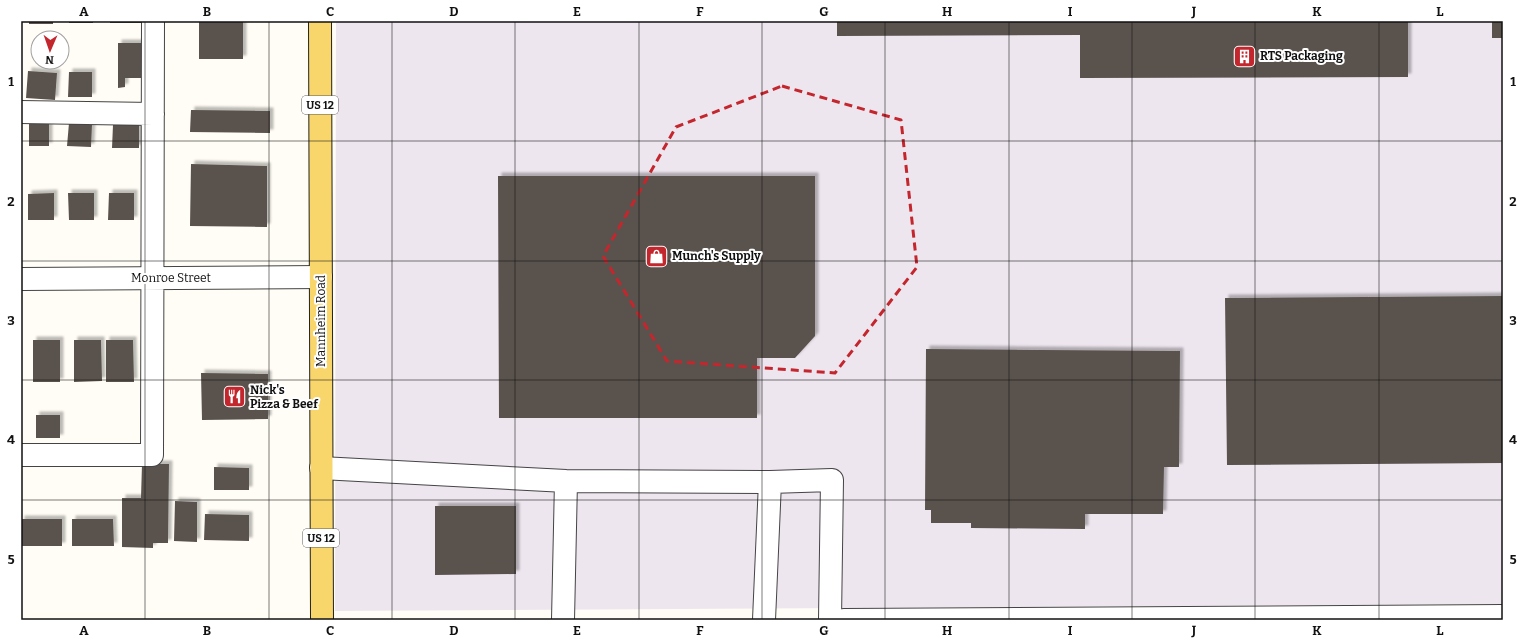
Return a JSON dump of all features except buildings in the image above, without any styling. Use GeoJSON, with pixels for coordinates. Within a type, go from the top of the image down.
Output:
{"type":"FeatureCollection","features":[{"type":"Feature","properties":{"kind":"main road","name":"Mannheim Road"},"geometry":{"type":"LineString","coordinates":[[320,21],[322,620]]}},
{"type":"Feature","properties":{"kind":"street"},"geometry":{"type":"LineString","coordinates":[[21,455],[152,455],[153,21]]}},
{"type":"Feature","properties":{"kind":"street"},"geometry":{"type":"LineString","coordinates":[[21,112],[153,114]]}},
{"type":"Feature","properties":{"kind":"street","name":"Monroe Street"},"geometry":{"type":"LineString","coordinates":[[21,279],[321,277]]}},
{"type":"Feature","properties":{"kind":"street"},"geometry":{"type":"LineString","coordinates":[[321,468],[566,481],[770,482],[832,480],[830,620]]}},
{"type":"Feature","properties":{"kind":"street"},"geometry":{"type":"LineString","coordinates":[[563,620],[566,481]]}},
{"type":"Feature","properties":{"kind":"street"},"geometry":{"type":"LineString","coordinates":[[764,620],[770,482]]}},
{"type":"Feature","properties":{"kind":"street"},"geometry":{"type":"LineString","coordinates":[[844,620],[1503,616]]}},
{"type":"Feature","properties":{"kind":"highlighted area"},"geometry":{"type":"Polygon","coordinates":[[[782,86],[901,120],[917,267],[835,373],[667,361],[603,256],[676,127],[782,86]]]}},
{"type":"Feature","properties":{"kind":"shaded area"},"geometry":{"type":"Polygon","coordinates":[[[336,21],[1503,21],[1503,604],[335,611],[336,21]]]}},
{"type":"Feature","properties":{"kind":"place","name":"RTS Packaging"},"geometry":{"type":"Point","coordinates":[1244,56]}},
{"type":"Feature","properties":{"kind":"place","name":"Munch's Supply"},"geometry":{"type":"Point","coordinates":[657,256]}},
{"type":"Feature","properties":{"kind":"place","name":"Nick's Pizza & Beef"},"geometry":{"type":"Point","coordinates":[235,397]}}]}
